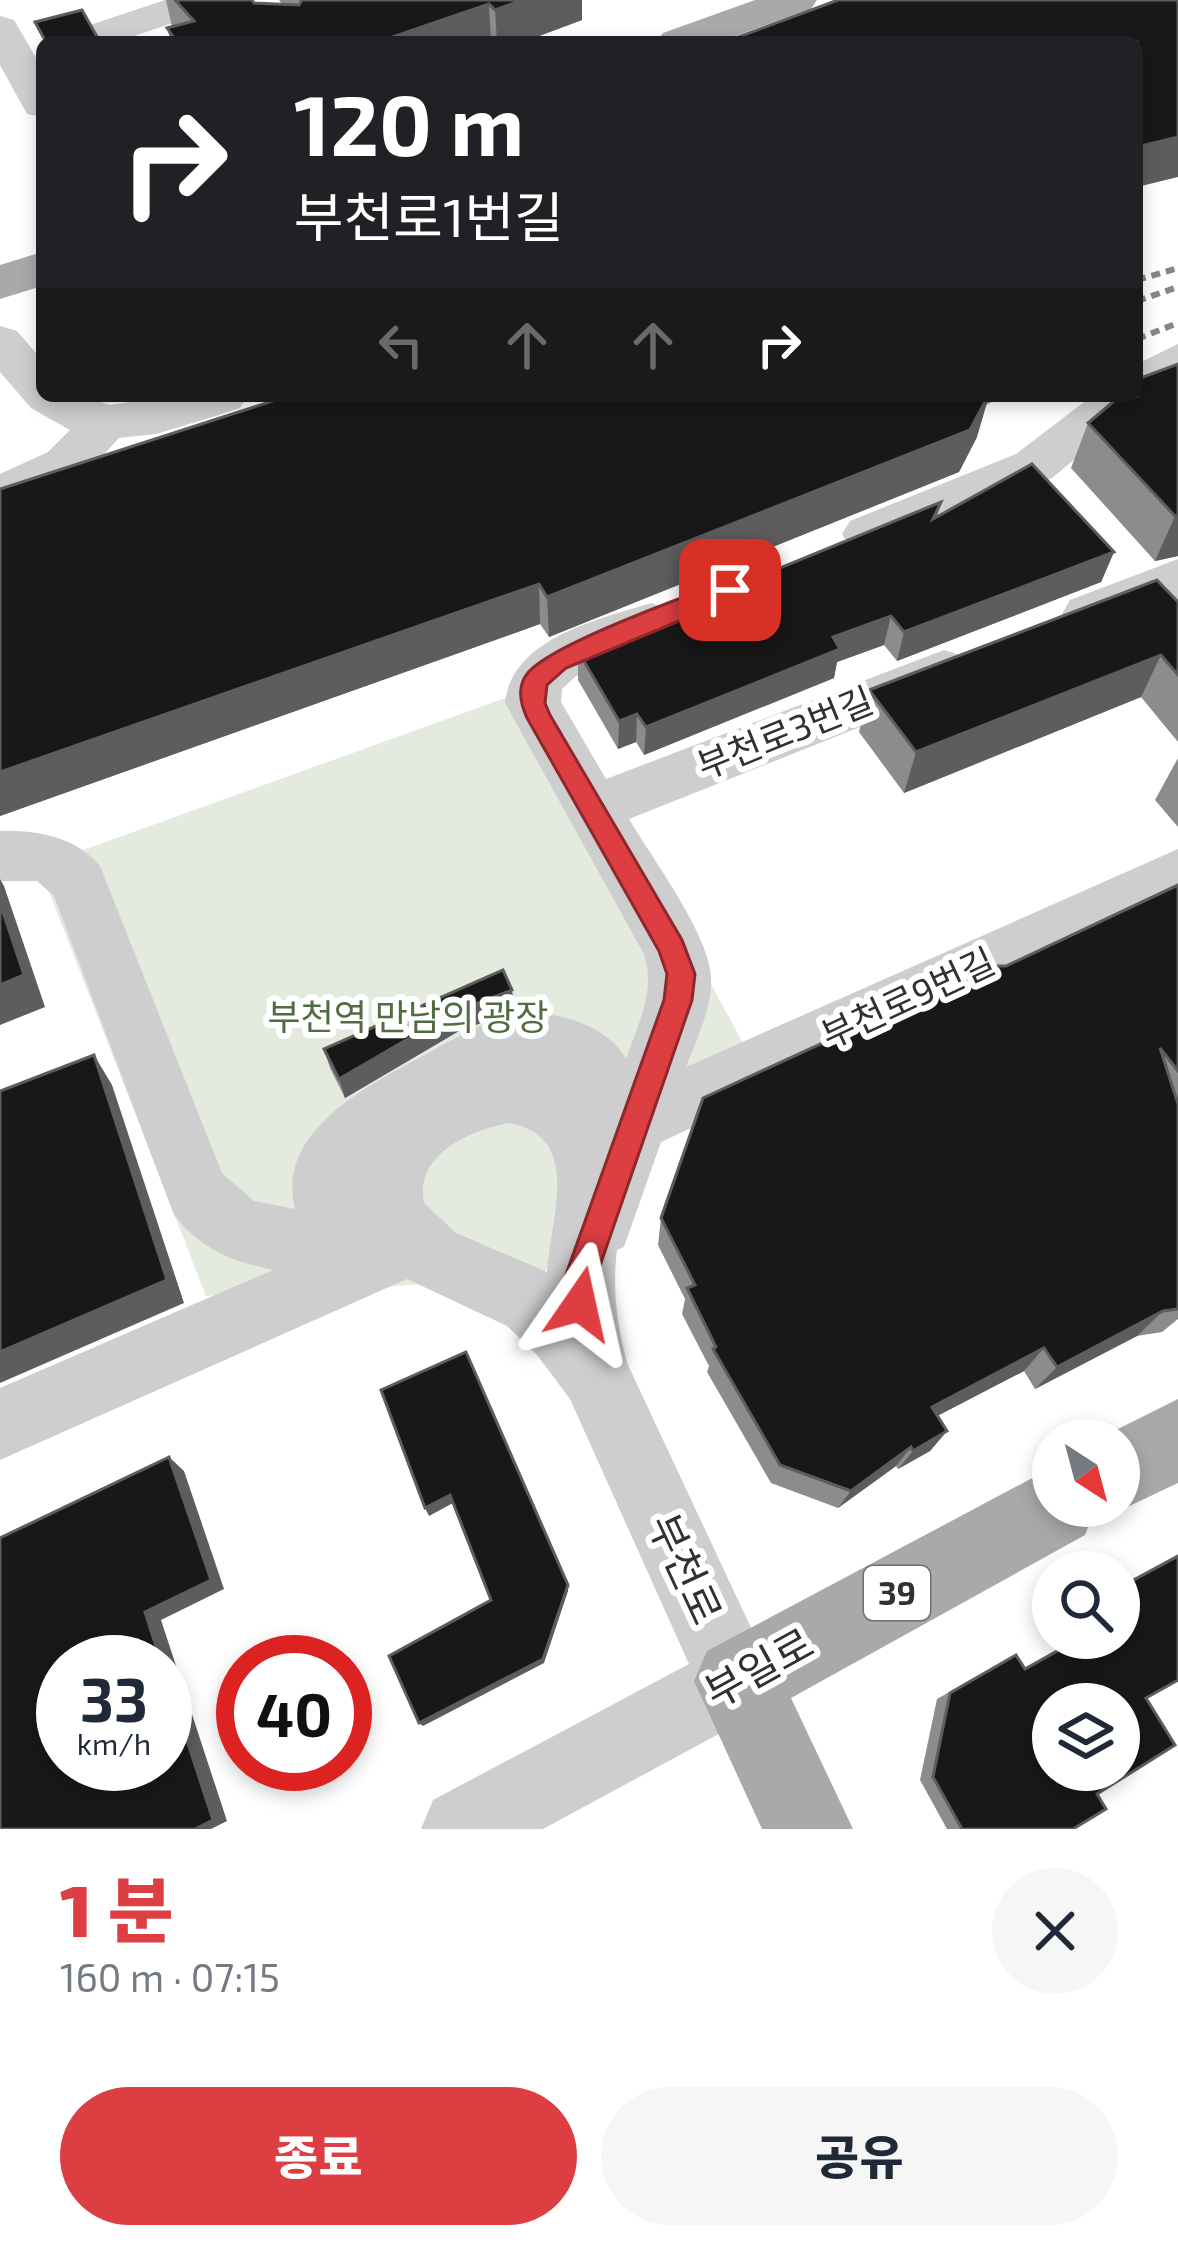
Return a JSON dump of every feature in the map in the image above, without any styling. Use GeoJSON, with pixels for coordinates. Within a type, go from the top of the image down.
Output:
{"type":"FeatureCollection","features":[{"type":"Feature","properties":{"kind":"main road"},"geometry":{"type":"LineString","coordinates":[[693,36],[774,3]]}},
{"type":"Feature","properties":{"kind":"main road"},"geometry":{"type":"LineString","coordinates":[[0,283],[36,270]]}},
{"type":"Feature","properties":{"kind":"main road","name":"부일로"},"geometry":{"type":"LineString","coordinates":[[737,1681],[1032,1519]]}},
{"type":"Feature","properties":{"kind":"main road","name":"부천로"},"geometry":{"type":"LineString","coordinates":[[737,1681],[808,1829]]}},
{"type":"Feature","properties":{"kind":"street"},"geometry":{"type":"LineString","coordinates":[[95,36],[204,0]]}},
{"type":"Feature","properties":{"kind":"street"},"geometry":{"type":"LineString","coordinates":[[15,53],[36,93]]}},
{"type":"Feature","properties":{"kind":"street"},"geometry":{"type":"LineString","coordinates":[[0,342],[36,383]]}},
{"type":"Feature","properties":{"kind":"street"},"geometry":{"type":"LineString","coordinates":[[1143,382],[1178,360]]}},
{"type":"Feature","properties":{"kind":"street"},"geometry":{"type":"LineString","coordinates":[[55,402],[106,422],[166,416],[206,402]]}},
{"type":"Feature","properties":{"kind":"street"},"geometry":{"type":"LineString","coordinates":[[817,555],[1050,484],[1119,402]]}},
{"type":"Feature","properties":{"kind":"street"},"geometry":{"type":"LineString","coordinates":[[0,495],[66,464],[106,422]]}},
{"type":"Feature","properties":{"kind":"street","name":"부천로3번길"},"geometry":{"type":"LineString","coordinates":[[592,809],[1154,588]]}},
{"type":"Feature","properties":{"kind":"street"},"geometry":{"type":"LineString","coordinates":[[579,1280],[638,1121],[678,1000],[681,974],[672,948],[532,703],[535,681],[557,661],[687,608]]}},
{"type":"Feature","properties":{"kind":"street"},"geometry":{"type":"LineString","coordinates":[[0,856],[47,856],[68,867],[80,884],[197,1193],[214,1214],[241,1231],[409,1260]]}},
{"type":"Feature","properties":{"kind":"street","name":"부천로9번길"},"geometry":{"type":"LineString","coordinates":[[638,1121],[1178,874]]}},
{"type":"Feature","properties":{"kind":"street"},"geometry":{"type":"LineString","coordinates":[[78,1065],[136,1042]]}},
{"type":"Feature","properties":{"kind":"street","name":"부천로"},"geometry":{"type":"LineString","coordinates":[[595,1374],[564,1330],[524,1297],[409,1260],[412,1244],[390,1208],[391,1178],[404,1148],[436,1115],[475,1098],[506,1093],[538,1096],[566,1114],[582,1138],[591,1169],[579,1280],[582,1329],[595,1374],[737,1681]]}},
{"type":"Feature","properties":{"kind":"street"},"geometry":{"type":"LineString","coordinates":[[0,1424],[409,1260]]}},
{"type":"Feature","properties":{"kind":"street","name":"부일로"},"geometry":{"type":"LineString","coordinates":[[462,1829],[737,1681]]}},
{"type":"Feature","properties":{"kind":"green space","name":"부천역 만남의 광장"},"geometry":{"type":"Polygon","coordinates":[[[547,683],[743,1043],[539,1278],[206,1296],[39,866],[547,683]]]}},
{"type":"Feature","properties":{"kind":"building"},"geometry":{"type":"Polygon","coordinates":[[[175,0],[299,5],[302,0],[523,0],[495,10],[489,4],[396,36],[173,36],[167,28],[194,21],[175,0]]]}},
{"type":"Feature","properties":{"kind":"building"},"geometry":{"type":"Polygon","coordinates":[[[838,0],[1178,0],[1178,137],[1143,146],[1143,36],[741,36],[838,0]]]}},
{"type":"Feature","properties":{"kind":"building"},"geometry":{"type":"Polygon","coordinates":[[[82,10],[97,36],[43,36],[35,22],[82,10]]]}},
{"type":"Feature","properties":{"kind":"building"},"geometry":{"type":"Polygon","coordinates":[[[1178,364],[1178,516],[1088,423],[1113,402],[1143,402],[1143,377],[1178,364]]]}},
{"type":"Feature","properties":{"kind":"building"},"geometry":{"type":"Polygon","coordinates":[[[269,402],[985,402],[970,430],[547,597],[539,584],[0,772],[0,489],[269,402]]]}},
{"type":"Feature","properties":{"kind":"building"},"geometry":{"type":"Polygon","coordinates":[[[1032,464],[1114,552],[904,632],[891,616],[833,637],[840,649],[646,727],[637,714],[619,721],[578,651],[941,502],[933,519],[1032,464]]]}},
{"type":"Feature","properties":{"kind":"building"},"geometry":{"type":"Polygon","coordinates":[[[1157,580],[1178,602],[1178,675],[1161,655],[916,752],[869,690],[1157,580]]]}},
{"type":"Feature","properties":{"kind":"building"},"geometry":{"type":"Polygon","coordinates":[[[1178,885],[1178,1071],[1160,1048],[1178,1104],[1178,1309],[1163,1311],[1057,1367],[1044,1348],[932,1407],[947,1431],[913,1451],[911,1447],[851,1491],[780,1465],[713,1349],[687,1288],[695,1285],[661,1218],[703,1098],[1178,885]]]}},
{"type":"Feature","properties":{"kind":"building"},"geometry":{"type":"Polygon","coordinates":[[[0,903],[24,975],[0,985],[0,903]]]}},
{"type":"Feature","properties":{"kind":"building"},"geometry":{"type":"Polygon","coordinates":[[[503,970],[512,990],[456,1011],[339,1079],[324,1049],[503,970]]]}},
{"type":"Feature","properties":{"kind":"building"},"geometry":{"type":"Polygon","coordinates":[[[94,1055],[167,1280],[0,1352],[0,1091],[94,1055]]]}},
{"type":"Feature","properties":{"kind":"building"},"geometry":{"type":"Polygon","coordinates":[[[466,1352],[568,1585],[543,1659],[419,1723],[389,1656],[491,1600],[450,1495],[425,1508],[381,1390],[466,1352]]]}},
{"type":"Feature","properties":{"kind":"building"},"geometry":{"type":"Polygon","coordinates":[[[169,1457],[211,1580],[145,1612],[152,1635],[36,1635],[36,1791],[192,1791],[192,1756],[213,1820],[195,1829],[0,1829],[0,1538],[169,1457]]]}},
{"type":"Feature","properties":{"kind":"building"},"geometry":{"type":"Polygon","coordinates":[[[1178,1556],[1178,1680],[1146,1698],[1175,1745],[1140,1767],[1140,1683],[1032,1683],[1032,1791],[1102,1791],[1097,1794],[1106,1809],[1073,1829],[962,1829],[933,1777],[950,1693],[1016,1655],[1025,1669],[1043,1659],[1140,1659],[1140,1577],[1178,1556]]]}},
{"type":"Feature","properties":{"kind":"railway"},"geometry":{"type":"LineString","coordinates":[[1143,278],[1178,268]]}},
{"type":"Feature","properties":{"kind":"railway"},"geometry":{"type":"LineString","coordinates":[[1143,299],[1178,287]]}},
{"type":"Feature","properties":{"kind":"railway"},"geometry":{"type":"LineString","coordinates":[[1143,337],[1178,323]]}},
{"type":"Feature","properties":{"kind":"railway"},"geometry":{"type":"LineString","coordinates":[[954,414],[984,402]]}},
{"type":"Feature","properties":{"kind":"route"},"geometry":{"type":"LineString","coordinates":[[580,1304],[579,1280],[638,1121],[678,1000],[681,974],[672,948],[532,703],[535,681],[557,661],[730,590]]}}]}
